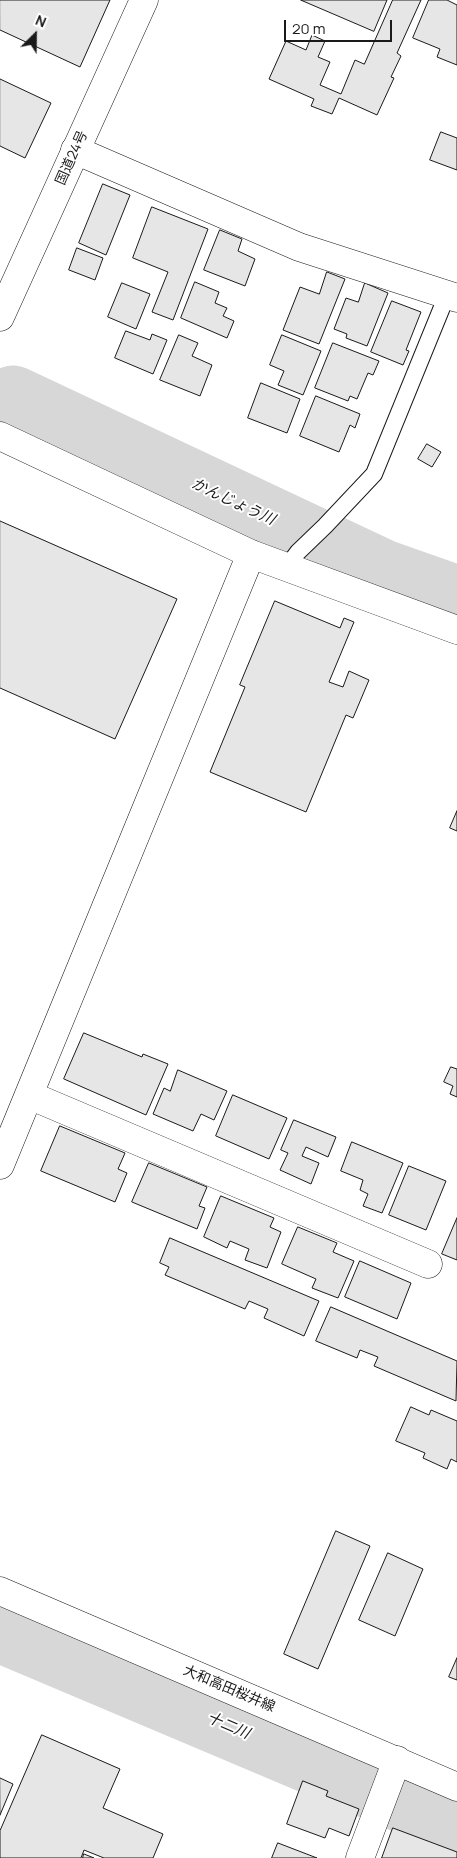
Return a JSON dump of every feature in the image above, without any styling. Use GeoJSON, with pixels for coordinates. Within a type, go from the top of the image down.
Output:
{"type":"FeatureCollection","features":[{"type":"Feature","properties":{"kind":"main road","name":"国道24号"},"geometry":{"type":"LineString","coordinates":[[0,317],[144,0]]}},
{"type":"Feature","properties":{"kind":"main road"},"geometry":{"type":"LineString","coordinates":[[75,150],[299,247],[452,296]]}},
{"type":"Feature","properties":{"kind":"main road"},"geometry":{"type":"LineString","coordinates":[[0,436],[251,554],[292,560],[457,630]]}},
{"type":"Feature","properties":{"kind":"main road"},"geometry":{"type":"LineString","coordinates":[[0,1165],[6,1136],[29,1095],[251,554]]}},
{"type":"Feature","properties":{"kind":"main road"},"geometry":{"type":"LineString","coordinates":[[29,1095],[428,1264]]}},
{"type":"Feature","properties":{"kind":"main road","name":"大和高田桜井線"},"geometry":{"type":"LineString","coordinates":[[0,1591],[457,1786]]}},
{"type":"Feature","properties":{"kind":"main road"},"geometry":{"type":"LineString","coordinates":[[360,1858],[397,1760]]}},
{"type":"Feature","properties":{"kind":"lane"},"geometry":{"type":"LineString","coordinates":[[292,560],[374,474],[452,296]]}},
{"type":"Feature","properties":{"kind":"building"},"geometry":{"type":"Polygon","coordinates":[[[0,0],[110,0],[80,67],[0,30],[0,0]]]}},
{"type":"Feature","properties":{"kind":"building"},"geometry":{"type":"Polygon","coordinates":[[[301,0],[387,0],[374,31],[301,0]]]}},
{"type":"Feature","properties":{"kind":"building"},"geometry":{"type":"Polygon","coordinates":[[[393,0],[421,0],[397,53],[401,56],[391,77],[394,78],[377,115],[339,98],[332,114],[311,106],[314,99],[269,79],[286,41],[306,50],[312,35],[325,41],[318,57],[330,62],[320,85],[341,94],[355,60],[364,64],[393,0]]]}},
{"type":"Feature","properties":{"kind":"building"},"geometry":{"type":"Polygon","coordinates":[[[429,0],[447,0],[457,5],[457,65],[437,57],[440,49],[413,38],[429,0]]]}},
{"type":"Feature","properties":{"kind":"building"},"geometry":{"type":"Polygon","coordinates":[[[0,79],[51,103],[25,158],[0,146],[0,79]]]}},
{"type":"Feature","properties":{"kind":"building"},"geometry":{"type":"Polygon","coordinates":[[[441,132],[457,138],[457,170],[430,160],[441,132]]]}},
{"type":"Feature","properties":{"kind":"building"},"geometry":{"type":"Polygon","coordinates":[[[103,184],[130,195],[106,255],[79,243],[103,184]]]}},
{"type":"Feature","properties":{"kind":"building"},"geometry":{"type":"Polygon","coordinates":[[[152,207],[208,229],[173,320],[152,312],[168,272],[133,258],[152,207]]]}},
{"type":"Feature","properties":{"kind":"building"},"geometry":{"type":"Polygon","coordinates":[[[220,230],[242,239],[238,251],[255,259],[245,286],[204,270],[220,230]]]}},
{"type":"Feature","properties":{"kind":"building"},"geometry":{"type":"Polygon","coordinates":[[[77,248],[103,258],[95,280],[69,270],[77,248]]]}},
{"type":"Feature","properties":{"kind":"building"},"geometry":{"type":"Polygon","coordinates":[[[327,272],[345,279],[319,344],[283,330],[300,287],[319,294],[327,272]]]}},
{"type":"Feature","properties":{"kind":"building"},"geometry":{"type":"Polygon","coordinates":[[[195,282],[219,292],[215,303],[227,308],[223,316],[234,321],[227,338],[181,318],[195,282]]]}},
{"type":"Feature","properties":{"kind":"building"},"geometry":{"type":"Polygon","coordinates":[[[122,283],[150,294],[136,329],[108,317],[122,283]]]}},
{"type":"Feature","properties":{"kind":"building"},"geometry":{"type":"Polygon","coordinates":[[[365,283],[388,293],[367,346],[346,338],[347,334],[334,329],[346,298],[358,302],[365,283]]]}},
{"type":"Feature","properties":{"kind":"building"},"geometry":{"type":"Polygon","coordinates":[[[392,301],[421,312],[406,350],[409,351],[403,365],[371,352],[392,301]]]}},
{"type":"Feature","properties":{"kind":"building"},"geometry":{"type":"Polygon","coordinates":[[[126,331],[150,340],[152,334],[167,340],[153,374],[115,358],[126,331]]]}},
{"type":"Feature","properties":{"kind":"building"},"geometry":{"type":"Polygon","coordinates":[[[179,335],[198,343],[192,356],[212,365],[200,396],[160,380],[179,335]]]}},
{"type":"Feature","properties":{"kind":"building"},"geometry":{"type":"Polygon","coordinates":[[[282,335],[321,351],[303,395],[278,385],[284,371],[270,365],[282,335]]]}},
{"type":"Feature","properties":{"kind":"building"},"geometry":{"type":"Polygon","coordinates":[[[333,343],[379,361],[373,375],[368,373],[357,399],[350,396],[348,401],[315,388],[333,343]]]}},
{"type":"Feature","properties":{"kind":"building"},"geometry":{"type":"Polygon","coordinates":[[[261,383],[300,399],[287,433],[248,418],[261,383]]]}},
{"type":"Feature","properties":{"kind":"building"},"geometry":{"type":"Polygon","coordinates":[[[316,396],[360,414],[355,428],[350,425],[339,452],[300,436],[316,396]]]}},
{"type":"Feature","properties":{"kind":"building"},"geometry":{"type":"Polygon","coordinates":[[[427,444],[441,452],[432,467],[418,459],[427,444]]]}},
{"type":"Feature","properties":{"kind":"building"},"geometry":{"type":"Polygon","coordinates":[[[0,521],[177,599],[115,739],[0,688],[0,521]]]}},
{"type":"Feature","properties":{"kind":"building"},"geometry":{"type":"Polygon","coordinates":[[[275,601],[340,628],[344,618],[354,622],[329,682],[343,687],[349,671],[369,680],[353,718],[346,715],[306,812],[210,772],[245,687],[240,685],[275,601]]]}},
{"type":"Feature","properties":{"kind":"building"},"geometry":{"type":"Polygon","coordinates":[[[457,811],[457,831],[450,828],[457,811]]]}},
{"type":"Feature","properties":{"kind":"building"},"geometry":{"type":"Polygon","coordinates":[[[84,1033],[142,1057],[143,1054],[168,1064],[146,1115],[64,1079],[84,1033]]]}},
{"type":"Feature","properties":{"kind":"building"},"geometry":{"type":"Polygon","coordinates":[[[451,1067],[457,1069],[457,1097],[450,1094],[453,1086],[444,1082],[451,1067]]]}},
{"type":"Feature","properties":{"kind":"building"},"geometry":{"type":"Polygon","coordinates":[[[178,1070],[227,1091],[214,1120],[201,1114],[193,1131],[153,1114],[164,1088],[170,1091],[178,1070]]]}},
{"type":"Feature","properties":{"kind":"building"},"geometry":{"type":"Polygon","coordinates":[[[233,1095],[287,1118],[269,1159],[216,1136],[233,1095]]]}},
{"type":"Feature","properties":{"kind":"building"},"geometry":{"type":"Polygon","coordinates":[[[294,1120],[336,1137],[328,1157],[306,1147],[302,1156],[319,1163],[311,1184],[280,1170],[288,1153],[281,1150],[294,1120]]]}},
{"type":"Feature","properties":{"kind":"building"},"geometry":{"type":"Polygon","coordinates":[[[60,1126],[125,1153],[118,1169],[127,1173],[115,1202],[41,1171],[60,1126]]]}},
{"type":"Feature","properties":{"kind":"building"},"geometry":{"type":"Polygon","coordinates":[[[352,1142],[403,1163],[382,1213],[363,1206],[368,1194],[360,1190],[363,1180],[341,1171],[352,1142]]]}},
{"type":"Feature","properties":{"kind":"building"},"geometry":{"type":"Polygon","coordinates":[[[149,1163],[207,1187],[199,1206],[205,1208],[197,1229],[132,1202],[149,1163]]]}},
{"type":"Feature","properties":{"kind":"building"},"geometry":{"type":"Polygon","coordinates":[[[409,1166],[446,1181],[426,1230],[389,1215],[409,1166]]]}},
{"type":"Feature","properties":{"kind":"building"},"geometry":{"type":"Polygon","coordinates":[[[221,1196],[274,1218],[270,1227],[281,1232],[267,1268],[245,1260],[249,1249],[230,1241],[227,1248],[204,1237],[221,1196]]]}},
{"type":"Feature","properties":{"kind":"building"},"geometry":{"type":"Polygon","coordinates":[[[457,1218],[457,1260],[442,1254],[457,1218]]]}},
{"type":"Feature","properties":{"kind":"building"},"geometry":{"type":"Polygon","coordinates":[[[298,1227],[337,1243],[333,1252],[354,1261],[338,1298],[312,1288],[316,1279],[282,1264],[298,1227]]]}},
{"type":"Feature","properties":{"kind":"building"},"geometry":{"type":"Polygon","coordinates":[[[170,1238],[319,1301],[304,1336],[264,1318],[268,1309],[249,1301],[245,1309],[165,1275],[169,1267],[160,1263],[170,1238]]]}},
{"type":"Feature","properties":{"kind":"building"},"geometry":{"type":"Polygon","coordinates":[[[360,1261],[411,1283],[397,1319],[345,1297],[360,1261]]]}},
{"type":"Feature","properties":{"kind":"building"},"geometry":{"type":"Polygon","coordinates":[[[331,1307],[457,1361],[456,1401],[374,1366],[378,1357],[360,1350],[357,1358],[316,1341],[331,1307]]]}},
{"type":"Feature","properties":{"kind":"building"},"geometry":{"type":"Polygon","coordinates":[[[411,1407],[429,1415],[431,1410],[457,1421],[457,1462],[451,1459],[447,1469],[423,1458],[425,1453],[396,1441],[411,1407]]]}},
{"type":"Feature","properties":{"kind":"building"},"geometry":{"type":"Polygon","coordinates":[[[336,1531],[370,1546],[318,1669],[284,1654],[336,1531]]]}},
{"type":"Feature","properties":{"kind":"building"},"geometry":{"type":"Polygon","coordinates":[[[388,1553],[423,1569],[395,1636],[359,1620],[388,1553]]]}},
{"type":"Feature","properties":{"kind":"building"},"geometry":{"type":"Polygon","coordinates":[[[457,1658],[457,1680],[449,1677],[457,1658]]]}},
{"type":"Feature","properties":{"kind":"building"},"geometry":{"type":"Polygon","coordinates":[[[42,1735],[120,1769],[103,1808],[163,1834],[153,1858],[104,1858],[84,1850],[81,1858],[0,1858],[0,1831],[42,1735]]]}},
{"type":"Feature","properties":{"kind":"building"},"geometry":{"type":"Polygon","coordinates":[[[0,1778],[13,1784],[0,1815],[0,1778]]]}},
{"type":"Feature","properties":{"kind":"building"},"geometry":{"type":"Polygon","coordinates":[[[303,1781],[328,1791],[326,1796],[359,1809],[349,1836],[329,1828],[325,1838],[287,1824],[303,1781]]]}},
{"type":"Feature","properties":{"kind":"building"},"geometry":{"type":"Polygon","coordinates":[[[393,1828],[457,1852],[457,1858],[382,1858],[393,1828]]]}},
{"type":"Feature","properties":{"kind":"building"},"geometry":{"type":"Polygon","coordinates":[[[278,1843],[317,1858],[272,1858],[278,1843]]]}},
{"type":"Feature","properties":{"kind":"building"},"geometry":{"type":"Polygon","coordinates":[[[84,1854],[94,1858],[83,1858],[84,1854]]]}},
{"type":"Feature","properties":{"kind":"waterway","name":"かんじょう川"},"geometry":{"type":"LineString","coordinates":[[13,398],[383,572],[457,598]]}},
{"type":"Feature","properties":{"kind":"waterway","name":"十二川"},"geometry":{"type":"LineString","coordinates":[[0,1630],[457,1823]]}}]}
